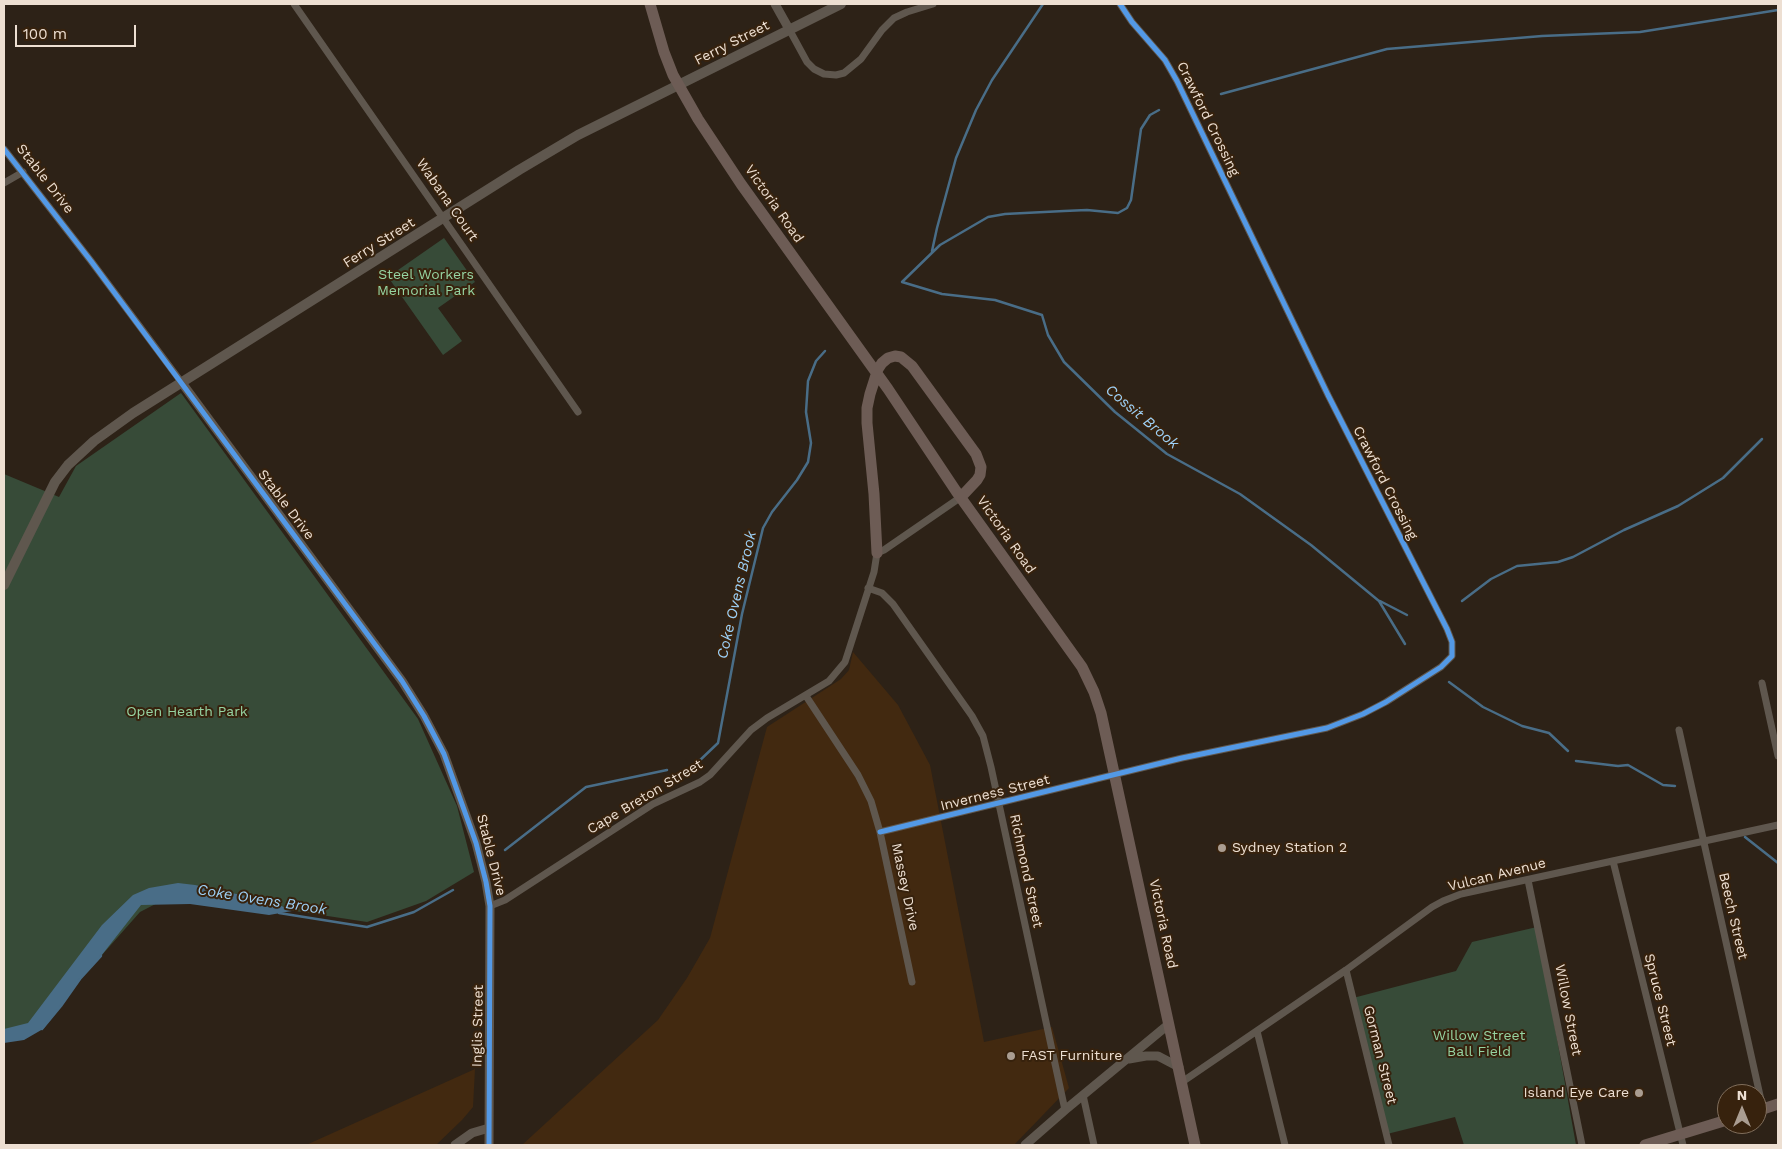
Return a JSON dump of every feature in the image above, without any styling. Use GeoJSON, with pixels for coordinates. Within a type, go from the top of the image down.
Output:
{"type":"FeatureCollection","features":[{"type":"Feature","properties":{"kind":"main road","name":"Victoria Road"},"geometry":{"type":"LineString","coordinates":[[650,4],[659,36],[674,75],[685,98],[712,140],[1085,672],[1101,713],[1196,1145]]}},
{"type":"Feature","properties":{"kind":"main road","name":"Ferry Street"},"geometry":{"type":"LineString","coordinates":[[4,585],[55,482],[68,465],[94,441],[133,413],[519,170],[578,135],[841,4]]}},
{"type":"Feature","properties":{"kind":"main road"},"geometry":{"type":"LineString","coordinates":[[876,553],[874,494],[867,408],[878,369],[888,358],[901,357],[912,366],[976,454],[981,467],[980,475],[961,497]]}},
{"type":"Feature","properties":{"kind":"main road"},"geometry":{"type":"LineString","coordinates":[[1645,1145],[1682,1140],[1717,1124]]}},
{"type":"Feature","properties":{"kind":"street","name":"Wabana Court"},"geometry":{"type":"LineString","coordinates":[[294,4],[578,412]]}},
{"type":"Feature","properties":{"kind":"street"},"geometry":{"type":"LineString","coordinates":[[775,4],[807,62],[814,70],[824,74],[836,75],[844,73],[861,59],[882,30],[894,18],[933,4]]}},
{"type":"Feature","properties":{"kind":"street","name":"Crawford Crossing"},"geometry":{"type":"LineString","coordinates":[[1114,774],[1208,752],[1327,728],[1386,702],[1441,667],[1452,656],[1452,642],[1447,629],[1333,404],[1177,81],[1165,60],[1132,22],[1120,4]]}},
{"type":"Feature","properties":{"kind":"street","name":"Stable Drive"},"geometry":{"type":"LineString","coordinates":[[4,149],[91,261],[402,681],[424,716],[444,754],[463,804],[484,872],[490,906]]}},
{"type":"Feature","properties":{"kind":"street"},"geometry":{"type":"LineString","coordinates":[[4,183],[22,172]]}},
{"type":"Feature","properties":{"kind":"street"},"geometry":{"type":"LineString","coordinates":[[876,553],[884,550],[961,497]]}},
{"type":"Feature","properties":{"kind":"street","name":"Cape Breton Street"},"geometry":{"type":"LineString","coordinates":[[490,906],[505,900],[653,804],[700,782],[710,775],[751,730],[767,718],[829,681],[846,662],[874,572],[876,553]]}},
{"type":"Feature","properties":{"kind":"street","name":"Richmond Street"},"geometry":{"type":"LineString","coordinates":[[868,588],[882,593],[888,598],[972,716],[986,746],[1064,1110]]}},
{"type":"Feature","properties":{"kind":"street"},"geometry":{"type":"LineString","coordinates":[[1762,682],[1778,756]]}},
{"type":"Feature","properties":{"kind":"street","name":"Massey Drive"},"geometry":{"type":"LineString","coordinates":[[806,696],[865,786],[880,832],[912,982]]}},
{"type":"Feature","properties":{"kind":"street","name":"Beech Street"},"geometry":{"type":"LineString","coordinates":[[1678,730],[1754,1084]]}},
{"type":"Feature","properties":{"kind":"street","name":"Inverness Street"},"geometry":{"type":"LineString","coordinates":[[880,832],[1114,774]]}},
{"type":"Feature","properties":{"kind":"street","name":"Vulcan Avenue"},"geometry":{"type":"LineString","coordinates":[[1182,1082],[1443,901],[1461,894],[1778,825]]}},
{"type":"Feature","properties":{"kind":"street","name":"Spruce Street"},"geometry":{"type":"LineString","coordinates":[[1613,861],[1682,1140]]}},
{"type":"Feature","properties":{"kind":"street","name":"Willow Street"},"geometry":{"type":"LineString","coordinates":[[1528,880],[1582,1145]]}},
{"type":"Feature","properties":{"kind":"street","name":"Inglis Street"},"geometry":{"type":"LineString","coordinates":[[489,1145],[490,906]]}},
{"type":"Feature","properties":{"kind":"street","name":"Gorman Street"},"geometry":{"type":"LineString","coordinates":[[1346,970],[1389,1145]]}},
{"type":"Feature","properties":{"kind":"street"},"geometry":{"type":"LineString","coordinates":[[1025,1145],[1064,1110],[1169,1024]]}},
{"type":"Feature","properties":{"kind":"street"},"geometry":{"type":"LineString","coordinates":[[1257,1031],[1285,1145]]}},
{"type":"Feature","properties":{"kind":"street"},"geometry":{"type":"LineString","coordinates":[[1126,1060],[1158,1056],[1179,1067]]}},
{"type":"Feature","properties":{"kind":"street"},"geometry":{"type":"LineString","coordinates":[[1083,1095],[1094,1145]]}},
{"type":"Feature","properties":{"kind":"street"},"geometry":{"type":"LineString","coordinates":[[455,1145],[472,1133],[489,1128]]}},
{"type":"Feature","properties":{"kind":"shaded area"},"geometry":{"type":"Polygon","coordinates":[[[853,652],[898,705],[930,765],[984,1042],[1052,1027],[1069,1088],[1014,1145],[522,1145],[658,1020],[687,978],[710,938],[767,727],[841,679],[849,670],[853,652]]]}},
{"type":"Feature","properties":{"kind":"shaded area"},"geometry":{"type":"Polygon","coordinates":[[[475,1069],[473,1107],[436,1145],[306,1145],[475,1069]]]}},
{"type":"Feature","properties":{"kind":"green space","name":"Steel Workers Memorial Park"},"geometry":{"type":"Polygon","coordinates":[[[444,238],[475,282],[438,308],[462,341],[443,355],[388,277],[444,238]]]}},
{"type":"Feature","properties":{"kind":"green space","name":"Open Hearth Park"},"geometry":{"type":"Polygon","coordinates":[[[181,393],[418,719],[457,806],[474,872],[426,901],[367,922],[190,895],[171,896],[140,912],[41,1024],[4,1032],[4,474],[59,497],[76,466],[181,393]]]}},
{"type":"Feature","properties":{"kind":"green space","name":"Willow Street Ball Field"},"geometry":{"type":"Polygon","coordinates":[[[1537,927],[1576,1145],[1464,1145],[1455,1117],[1387,1134],[1353,998],[1456,971],[1472,942],[1537,927]]]}},
{"type":"Feature","properties":{"kind":"water"},"geometry":{"type":"Polygon","coordinates":[[[178,883],[273,902],[292,911],[269,915],[190,904],[141,905],[101,956],[80,979],[43,1029],[24,1040],[4,1043],[4,1029],[28,1023],[102,925],[133,895],[149,888],[178,883]]]}},
{"type":"Feature","properties":{"kind":"waterway"},"geometry":{"type":"LineString","coordinates":[[932,251],[956,158],[976,110],[992,80],[1043,4]]}},
{"type":"Feature","properties":{"kind":"waterway"},"geometry":{"type":"LineString","coordinates":[[1221,94],[1387,49],[1542,36],[1640,32],[1778,10]]}},
{"type":"Feature","properties":{"kind":"waterway","name":"Cossit Brook"},"geometry":{"type":"LineString","coordinates":[[1159,110],[1150,115],[1141,129],[1131,200],[1127,208],[1118,213],[1087,210],[1005,214],[988,217],[940,245],[902,282],[942,294],[995,300],[1042,315],[1048,335],[1064,362],[1115,412],[1167,454],[1240,494],[1311,545],[1379,601],[1405,644]]}},
{"type":"Feature","properties":{"kind":"waterway","name":"Coke Ovens Brook"},"geometry":{"type":"LineString","coordinates":[[697,763],[718,743],[742,614],[763,528],[772,512],[797,480],[808,462],[811,443],[806,412],[808,381],[816,361],[825,351]]}},
{"type":"Feature","properties":{"kind":"waterway"},"geometry":{"type":"LineString","coordinates":[[1462,601],[1491,579],[1517,566],[1558,562],[1573,557],[1624,530],[1678,506],[1723,478],[1762,439]]}},
{"type":"Feature","properties":{"kind":"waterway"},"geometry":{"type":"LineString","coordinates":[[1380,601],[1407,615]]}},
{"type":"Feature","properties":{"kind":"waterway","name":"Cossit Brook"},"geometry":{"type":"LineString","coordinates":[[1449,682],[1483,707],[1522,726],[1549,733],[1568,751]]}},
{"type":"Feature","properties":{"kind":"waterway","name":"Cossit Brook"},"geometry":{"type":"LineString","coordinates":[[1576,761],[1618,766],[1628,765],[1663,785],[1675,786]]}},
{"type":"Feature","properties":{"kind":"waterway","name":"Coke Ovens Brook"},"geometry":{"type":"LineString","coordinates":[[505,850],[586,787],[667,770]]}},
{"type":"Feature","properties":{"kind":"waterway","name":"Cossit Brook"},"geometry":{"type":"LineString","coordinates":[[1745,837],[1778,863]]}},
{"type":"Feature","properties":{"kind":"waterway","name":"Coke Ovens Brook"},"geometry":{"type":"LineString","coordinates":[[279,913],[367,927],[414,912],[453,890]]}},
{"type":"Feature","properties":{"kind":"waterway","name":"Coke Ovens Brook"},"geometry":{"type":"LineString","coordinates":[[42,1029],[80,979],[101,956]]}},
{"type":"Feature","properties":{"kind":"cycle path"},"geometry":{"type":"LineString","coordinates":[[880,832],[1182,758],[1327,728],[1363,714],[1386,702],[1441,667],[1452,656],[1452,642],[1447,629],[1328,395],[1177,81],[1165,60],[1132,22],[1120,4]]}},
{"type":"Feature","properties":{"kind":"cycle path"},"geometry":{"type":"LineString","coordinates":[[4,149],[91,261],[402,681],[424,716],[444,754],[476,843],[490,906],[489,1145]]}},
{"type":"Feature","properties":{"kind":"place","name":"Sydney Station 2"},"geometry":{"type":"Point","coordinates":[1222,848]}},
{"type":"Feature","properties":{"kind":"place","name":"FAST Furniture"},"geometry":{"type":"Point","coordinates":[1011,1056]}},
{"type":"Feature","properties":{"kind":"place","name":"Island Eye Care"},"geometry":{"type":"Point","coordinates":[1639,1093]}}]}
